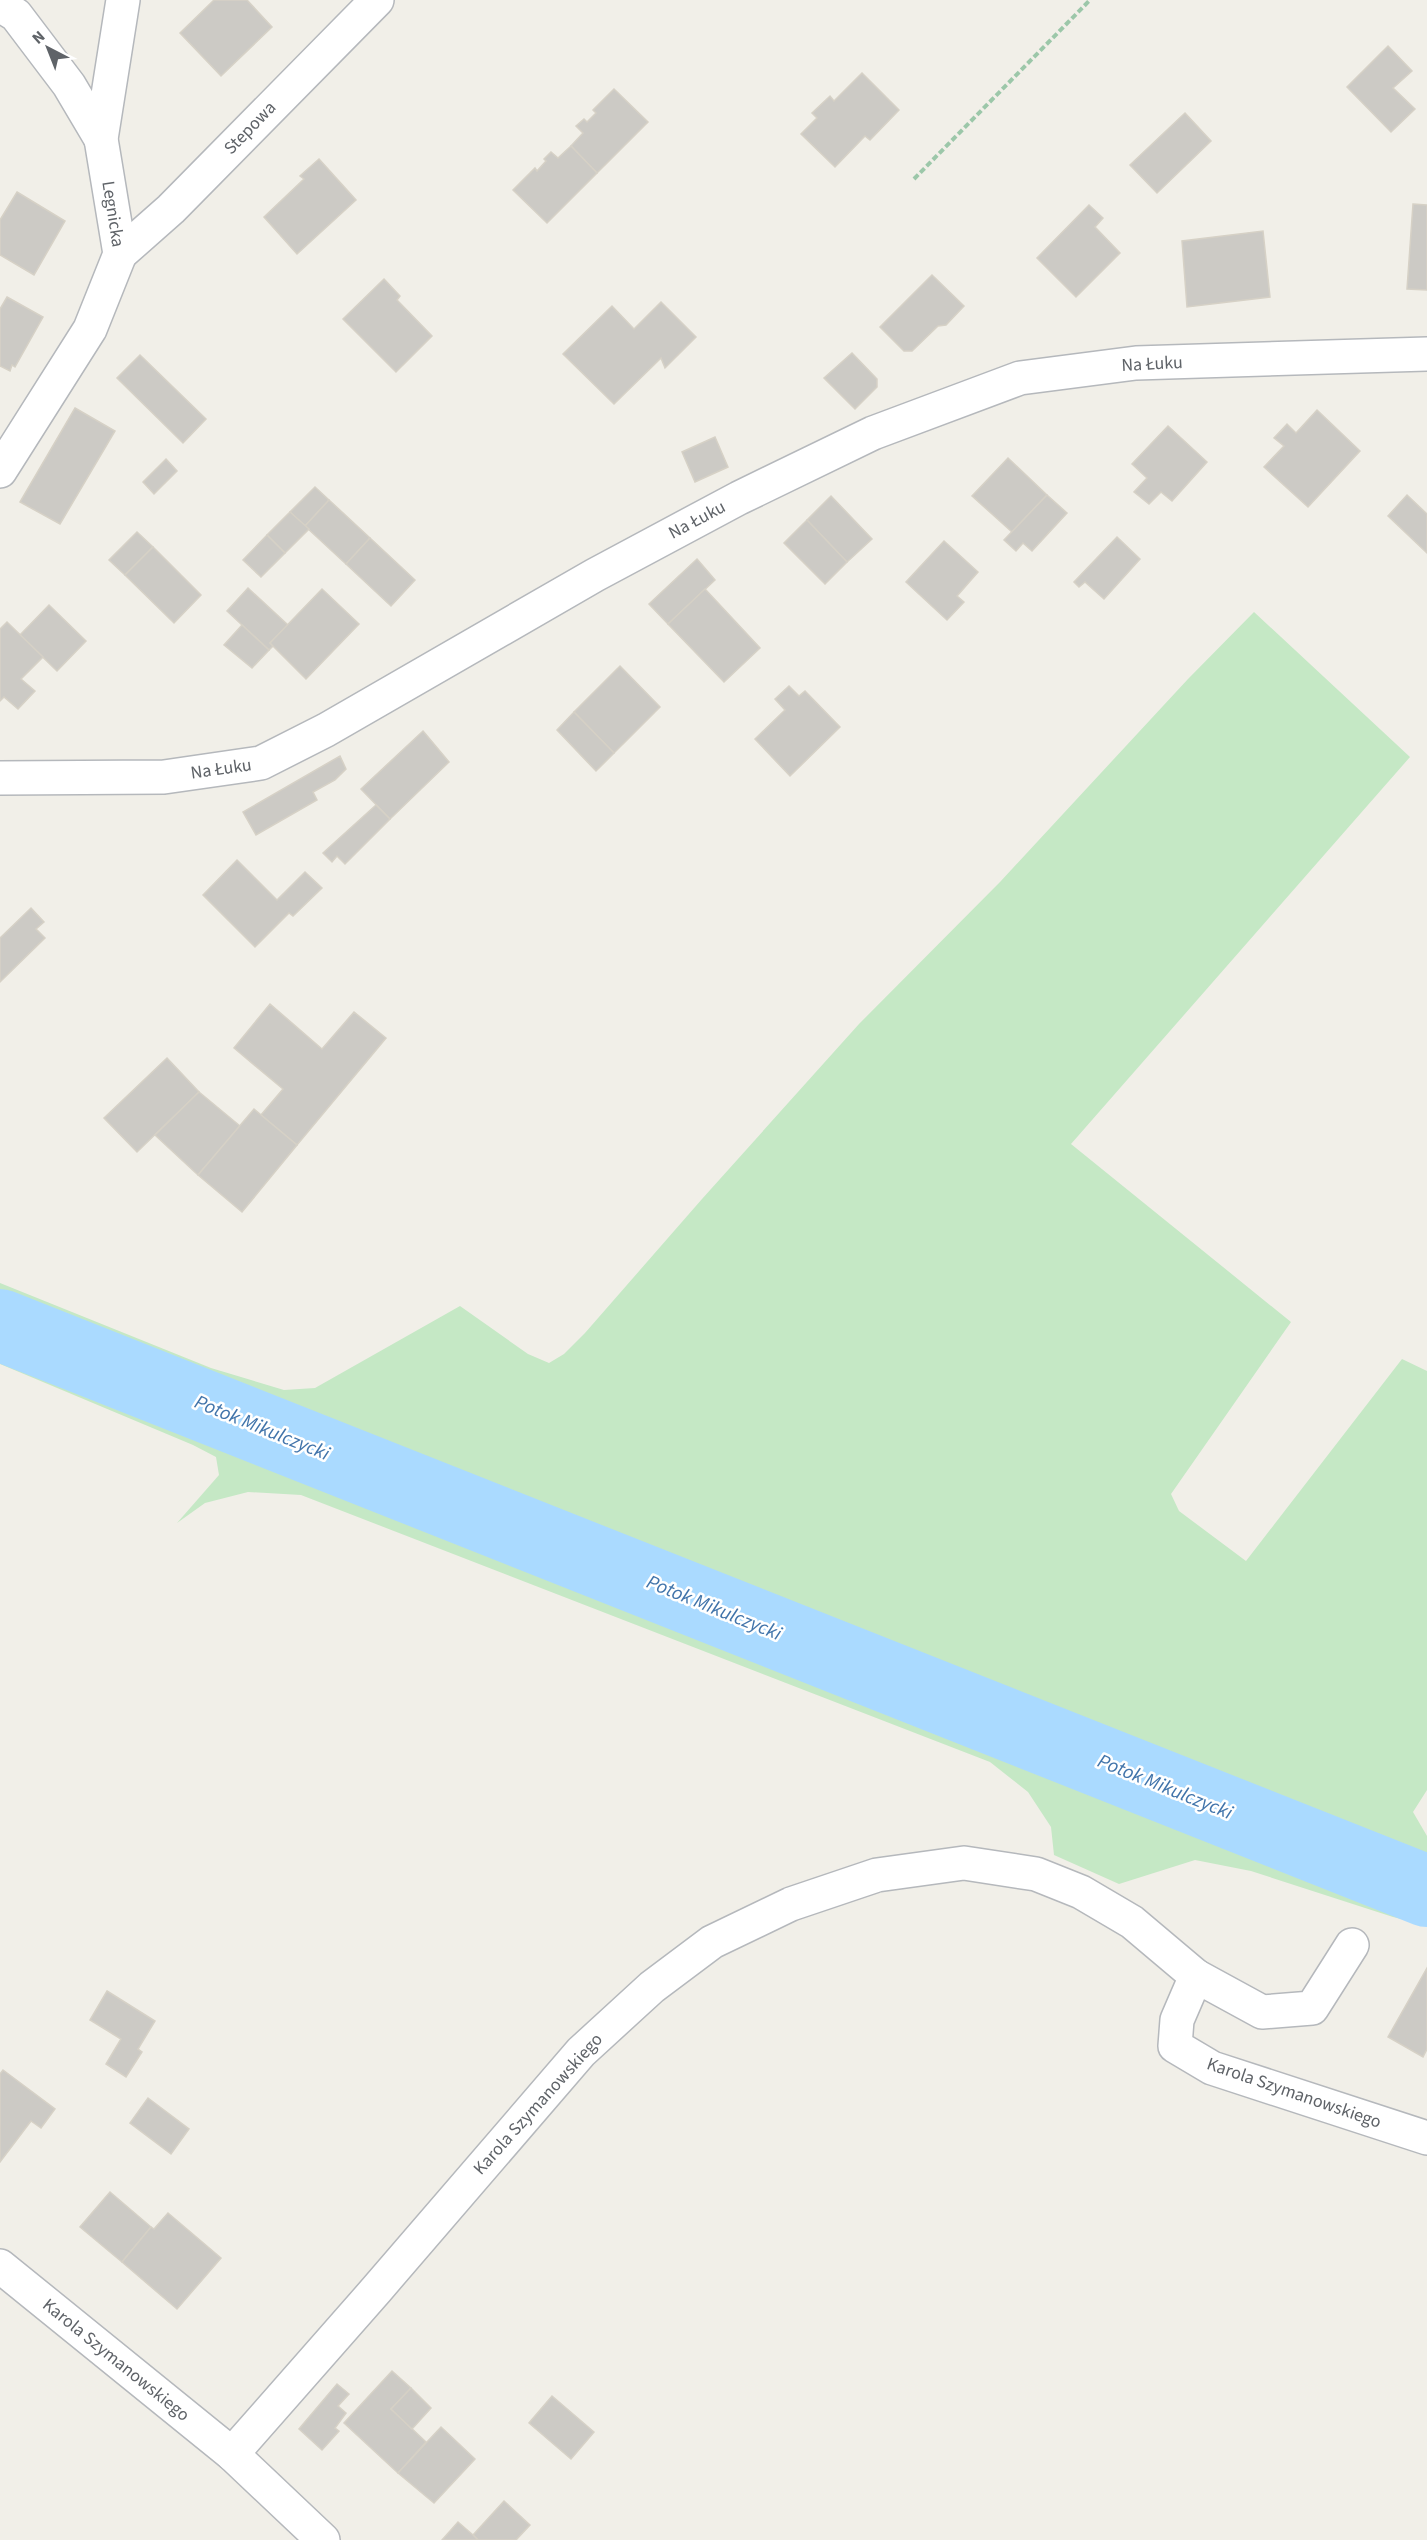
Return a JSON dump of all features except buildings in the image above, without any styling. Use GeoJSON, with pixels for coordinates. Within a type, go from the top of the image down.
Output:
{"type":"FeatureCollection","features":[{"type":"Feature","properties":{"kind":"street","name":"Legnicka"},"geometry":{"type":"LineString","coordinates":[[0,471],[90,330],[120,254],[101,139],[123,0]]}},
{"type":"Feature","properties":{"kind":"street","name":"Stepowa"},"geometry":{"type":"LineString","coordinates":[[120,254],[171,209],[377,0]]}},
{"type":"Feature","properties":{"kind":"street"},"geometry":{"type":"LineString","coordinates":[[0,5],[16,15],[62,76],[101,139]]}},
{"type":"Feature","properties":{"kind":"street","name":"Na Łuku"},"geometry":{"type":"LineString","coordinates":[[0,777],[164,777],[261,763],[326,730],[585,581],[739,498],[873,433],[1020,378],[1136,363],[1427,354]]}},
{"type":"Feature","properties":{"kind":"street","name":"Karola Szymanowskiego"},"geometry":{"type":"LineString","coordinates":[[232,2454],[378,2289],[581,2052],[651,1987],[712,1942],[791,1904],[877,1875],[963,1863],[1036,1874],[1082,1892],[1131,1922],[1196,1976],[1177,2020],[1175,2046],[1212,2068],[1427,2138]]}},
{"type":"Feature","properties":{"kind":"street"},"geometry":{"type":"LineString","coordinates":[[1196,1976],[1262,2012],[1312,2008],[1352,1945]]}},
{"type":"Feature","properties":{"kind":"street","name":"Karola Szymanowskiego"},"geometry":{"type":"LineString","coordinates":[[0,2266],[232,2454],[323,2540]]}},
{"type":"Feature","properties":{"kind":"path"},"geometry":{"type":"LineString","coordinates":[[914,179],[1090,0]]}},
{"type":"Feature","properties":{"kind":"green space"},"geometry":{"type":"Polygon","coordinates":[[[1254,612],[1410,757],[1071,1144],[1291,1322],[1171,1494],[1179,1511],[1246,1561],[1402,1359],[1427,1371],[1427,1790],[1413,1812],[1427,1836],[1427,1925],[1393,1917],[1251,1871],[1195,1860],[1119,1884],[1054,1855],[1051,1827],[1028,1792],[990,1762],[301,1495],[248,1492],[205,1503],[177,1523],[219,1475],[216,1457],[193,1445],[0,1364],[0,1283],[211,1368],[284,1390],[315,1388],[460,1306],[528,1354],[549,1363],[564,1354],[585,1333],[859,1024],[1000,882],[1188,679],[1254,612]]]}},
{"type":"Feature","properties":{"kind":"waterway","name":"Potok Mikulczycki"},"geometry":{"type":"LineString","coordinates":[[0,1325],[1427,1891]]}}]}
